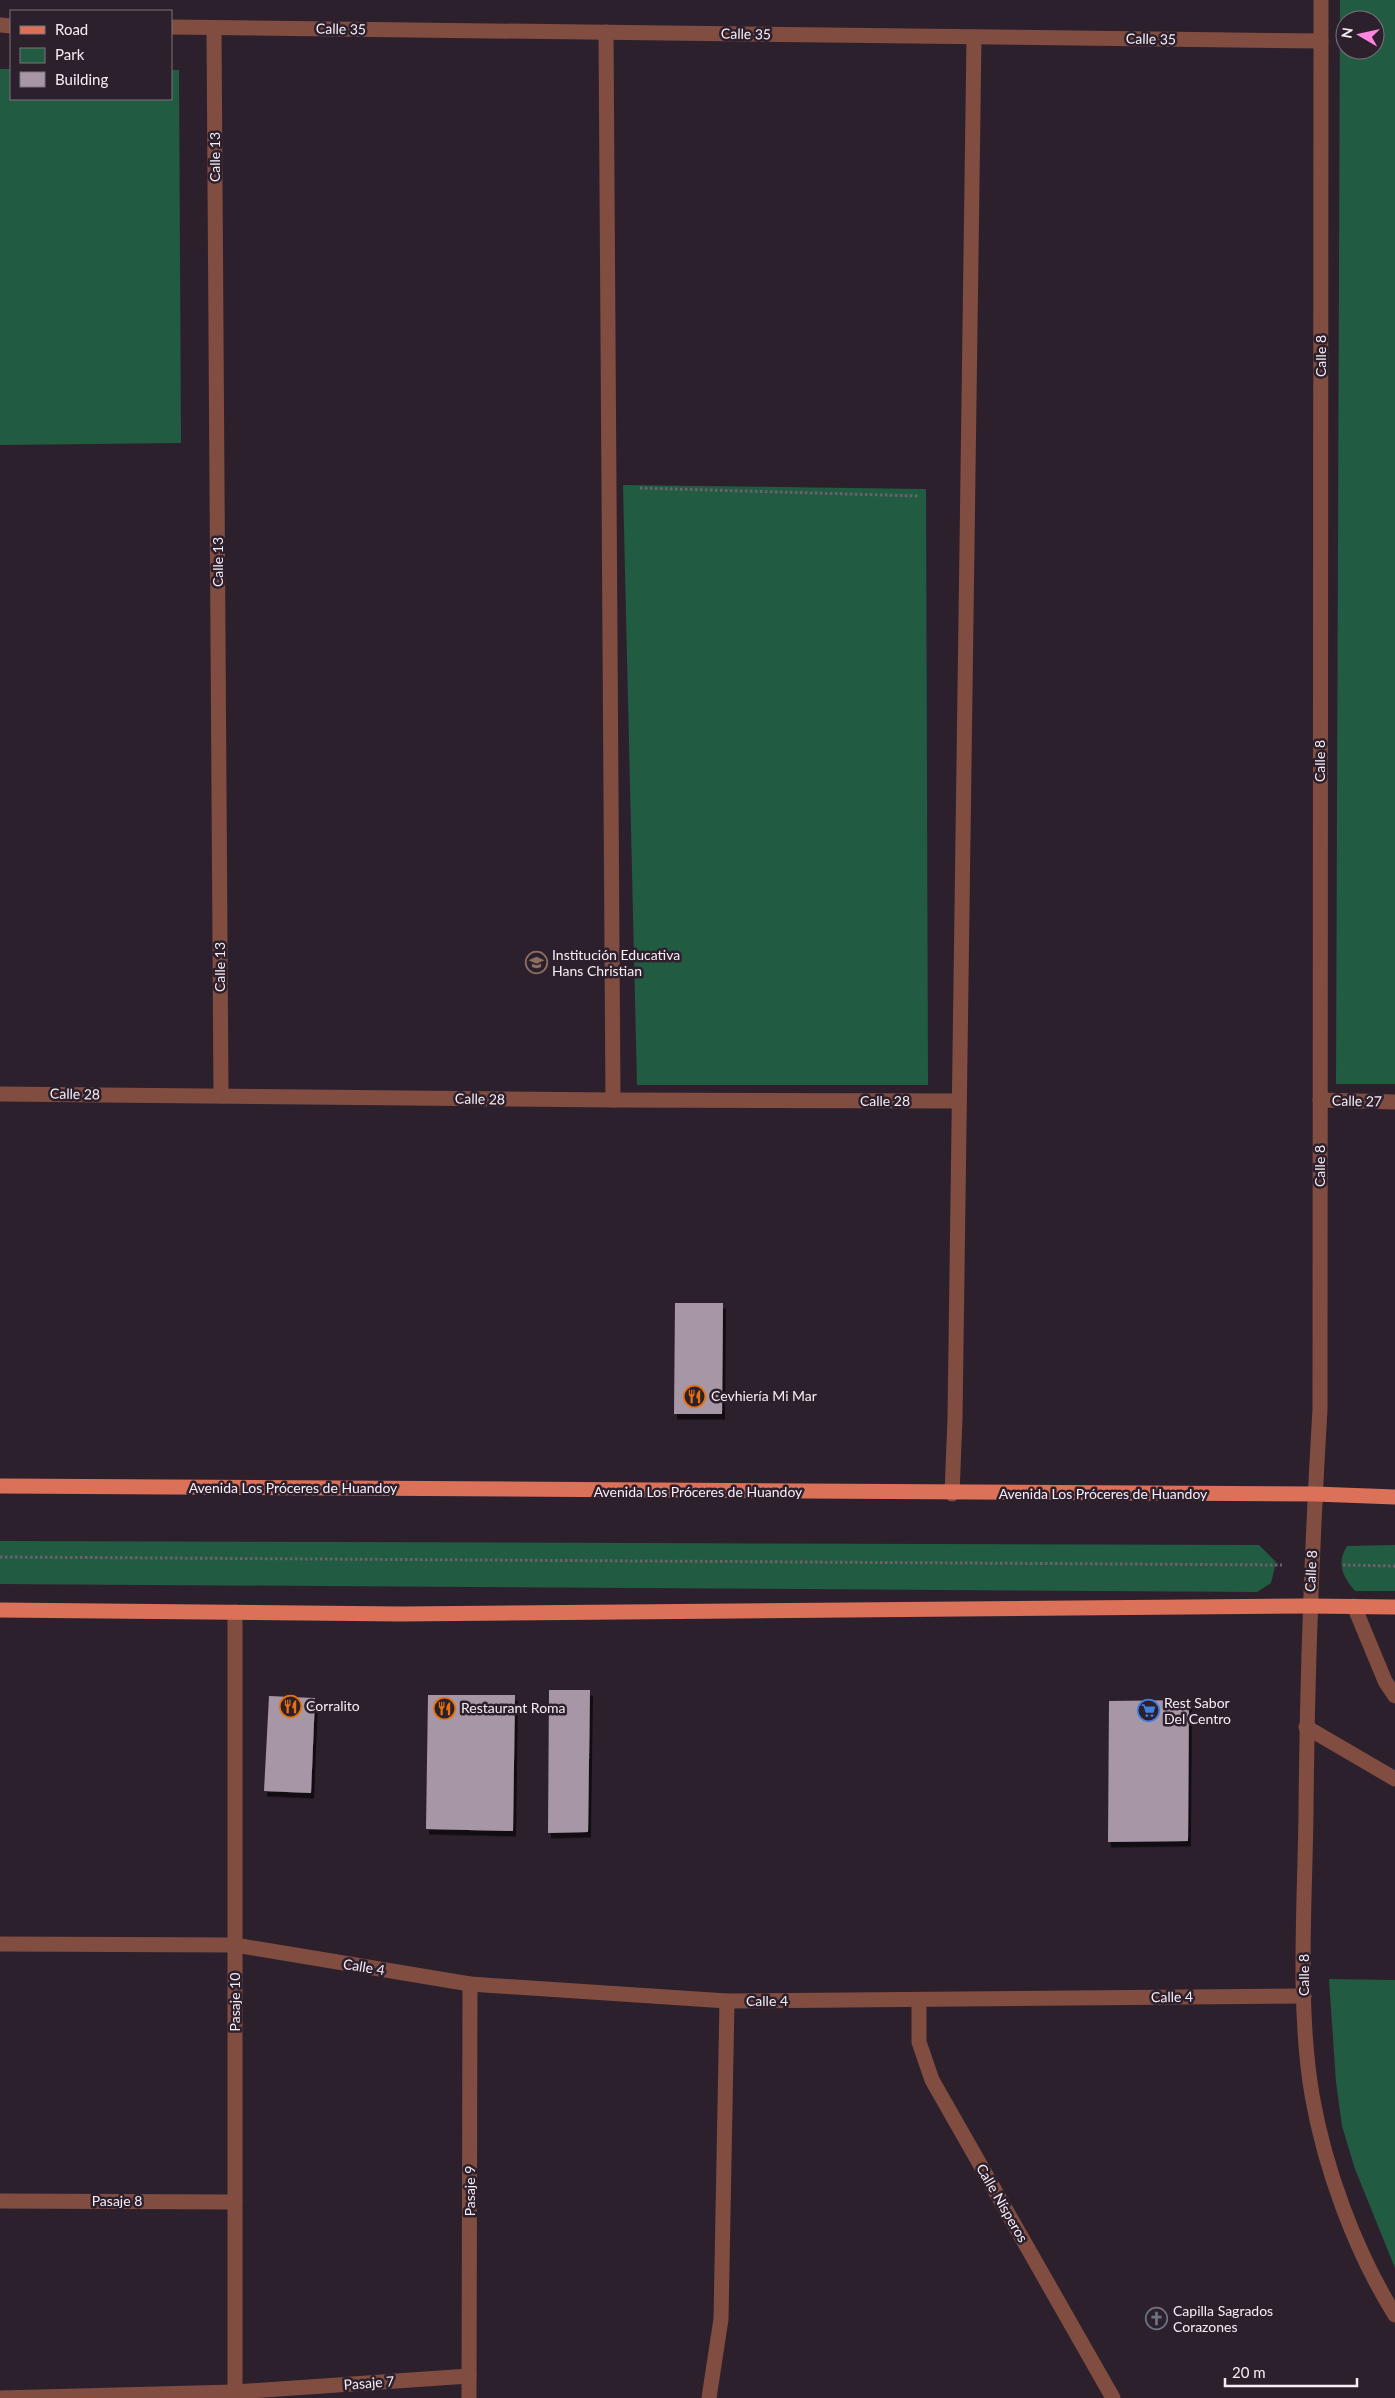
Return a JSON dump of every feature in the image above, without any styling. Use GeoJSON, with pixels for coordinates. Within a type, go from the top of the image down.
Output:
{"type":"FeatureCollection","features":[{"type":"Feature","properties":{"kind":"main road","name":"Avenida Los Próceres de Huandoy"},"geometry":{"type":"LineString","coordinates":[[0,1486],[952,1494],[1315,1494],[1395,1497]]}},
{"type":"Feature","properties":{"kind":"main road"},"geometry":{"type":"LineString","coordinates":[[0,1610],[401,1614],[1309,1606],[1395,1607]]}},
{"type":"Feature","properties":{"kind":"street","name":"Calle 8"},"geometry":{"type":"LineString","coordinates":[[1321,0],[1320,1409],[1309,1606],[1304,1996],[1312,2094],[1324,2146],[1361,2252],[1395,2314]]}},
{"type":"Feature","properties":{"kind":"street","name":"Calle 35"},"geometry":{"type":"LineString","coordinates":[[172,27],[1321,41]]}},
{"type":"Feature","properties":{"kind":"street","name":"Calle 13"},"geometry":{"type":"LineString","coordinates":[[214,28],[221,1096]]}},
{"type":"Feature","properties":{"kind":"street"},"geometry":{"type":"LineString","coordinates":[[606,32],[613,1100]]}},
{"type":"Feature","properties":{"kind":"street"},"geometry":{"type":"LineString","coordinates":[[952,1494],[960,1101],[974,37]]}},
{"type":"Feature","properties":{"kind":"street","name":"Calle 28"},"geometry":{"type":"LineString","coordinates":[[0,1094],[613,1100],[960,1101]]}},
{"type":"Feature","properties":{"kind":"street","name":"Calle 27"},"geometry":{"type":"LineString","coordinates":[[1320,1100],[1395,1102]]}},
{"type":"Feature","properties":{"kind":"street"},"geometry":{"type":"LineString","coordinates":[[1354,1606],[1385,1681],[1395,1696]]}},
{"type":"Feature","properties":{"kind":"street","name":"Pasaje 10"},"geometry":{"type":"LineString","coordinates":[[235,1612],[235,2392]]}},
{"type":"Feature","properties":{"kind":"street"},"geometry":{"type":"LineString","coordinates":[[1306,1727],[1395,1778]]}},
{"type":"Feature","properties":{"kind":"street","name":"Calle 4"},"geometry":{"type":"LineString","coordinates":[[0,1944],[235,1945],[470,1984],[727,2001],[1304,1996]]}},
{"type":"Feature","properties":{"kind":"street","name":"Pasaje 9"},"geometry":{"type":"LineString","coordinates":[[469,2398],[470,1984]]}},
{"type":"Feature","properties":{"kind":"street","name":"Calle Nísperos"},"geometry":{"type":"LineString","coordinates":[[919,2000],[919,2042],[932,2080],[1113,2398]]}},
{"type":"Feature","properties":{"kind":"street"},"geometry":{"type":"LineString","coordinates":[[709,2398],[722,2319],[727,2001]]}},
{"type":"Feature","properties":{"kind":"street","name":"Pasaje 8"},"geometry":{"type":"LineString","coordinates":[[0,2201],[235,2202]]}},
{"type":"Feature","properties":{"kind":"street","name":"Pasaje 7"},"geometry":{"type":"LineString","coordinates":[[0,2398],[235,2392],[469,2376]]}},
{"type":"Feature","properties":{"kind":"path"},"geometry":{"type":"LineString","coordinates":[[632,487],[918,496]]}},
{"type":"Feature","properties":{"kind":"path"},"geometry":{"type":"LineString","coordinates":[[0,1557],[1395,1566]]}},
{"type":"Feature","properties":{"kind":"green space"},"geometry":{"type":"Polygon","coordinates":[[[1340,0],[1395,0],[1395,1084],[1336,1084],[1340,60],[1385,60],[1385,10],[1340,10],[1340,0]]]}},
{"type":"Feature","properties":{"kind":"green space"},"geometry":{"type":"Polygon","coordinates":[[[0,69],[10,69],[10,100],[172,100],[172,70],[179,70],[181,443],[0,445],[0,69]]]}},
{"type":"Feature","properties":{"kind":"green space"},"geometry":{"type":"Polygon","coordinates":[[[623,485],[926,489],[928,1085],[637,1085],[623,485]]]}},
{"type":"Feature","properties":{"kind":"green space"},"geometry":{"type":"Polygon","coordinates":[[[0,1541],[1259,1545],[1276,1562],[1271,1583],[1257,1592],[0,1584],[0,1541]]]}},
{"type":"Feature","properties":{"kind":"green space"},"geometry":{"type":"Polygon","coordinates":[[[1395,1545],[1395,1591],[1355,1591],[1347,1581],[1342,1570],[1342,1559],[1347,1546],[1395,1545]]]}},
{"type":"Feature","properties":{"kind":"green space"},"geometry":{"type":"Polygon","coordinates":[[[1329,1979],[1395,1980],[1395,2268],[1355,2169],[1342,2126],[1336,2082],[1329,1979]]]}},
{"type":"Feature","properties":{"kind":"building"},"geometry":{"type":"Polygon","coordinates":[[[675,1303],[723,1303],[722,1414],[674,1414],[675,1303]]]}},
{"type":"Feature","properties":{"kind":"building"},"geometry":{"type":"Polygon","coordinates":[[[549,1690],[590,1690],[588,1832],[548,1833],[549,1690]]]}},
{"type":"Feature","properties":{"kind":"building"},"geometry":{"type":"Polygon","coordinates":[[[428,1695],[515,1695],[513,1831],[426,1829],[428,1695]]]}},
{"type":"Feature","properties":{"kind":"building"},"geometry":{"type":"Polygon","coordinates":[[[269,1696],[315,1698],[311,1793],[264,1791],[269,1696]]]}},
{"type":"Feature","properties":{"kind":"building"},"geometry":{"type":"Polygon","coordinates":[[[1189,1700],[1188,1841],[1108,1842],[1109,1701],[1189,1700]]]}},
{"type":"Feature","properties":{"kind":"place","name":"Institución Educativa Hans Christian"},"geometry":{"type":"Point","coordinates":[536,963]}},
{"type":"Feature","properties":{"kind":"place","name":"Cevhiería Mi Mar"},"geometry":{"type":"Point","coordinates":[695,1396]}},
{"type":"Feature","properties":{"kind":"place","name":"Corralito"},"geometry":{"type":"Point","coordinates":[290,1706]}},
{"type":"Feature","properties":{"kind":"place","name":"Restaurant Roma"},"geometry":{"type":"Point","coordinates":[445,1708]}},
{"type":"Feature","properties":{"kind":"place","name":"Rest Sabor Del Centro"},"geometry":{"type":"Point","coordinates":[1148,1711]}},
{"type":"Feature","properties":{"kind":"place","name":"Capilla Sagrados Corazones"},"geometry":{"type":"Point","coordinates":[1157,2319]}}]}
